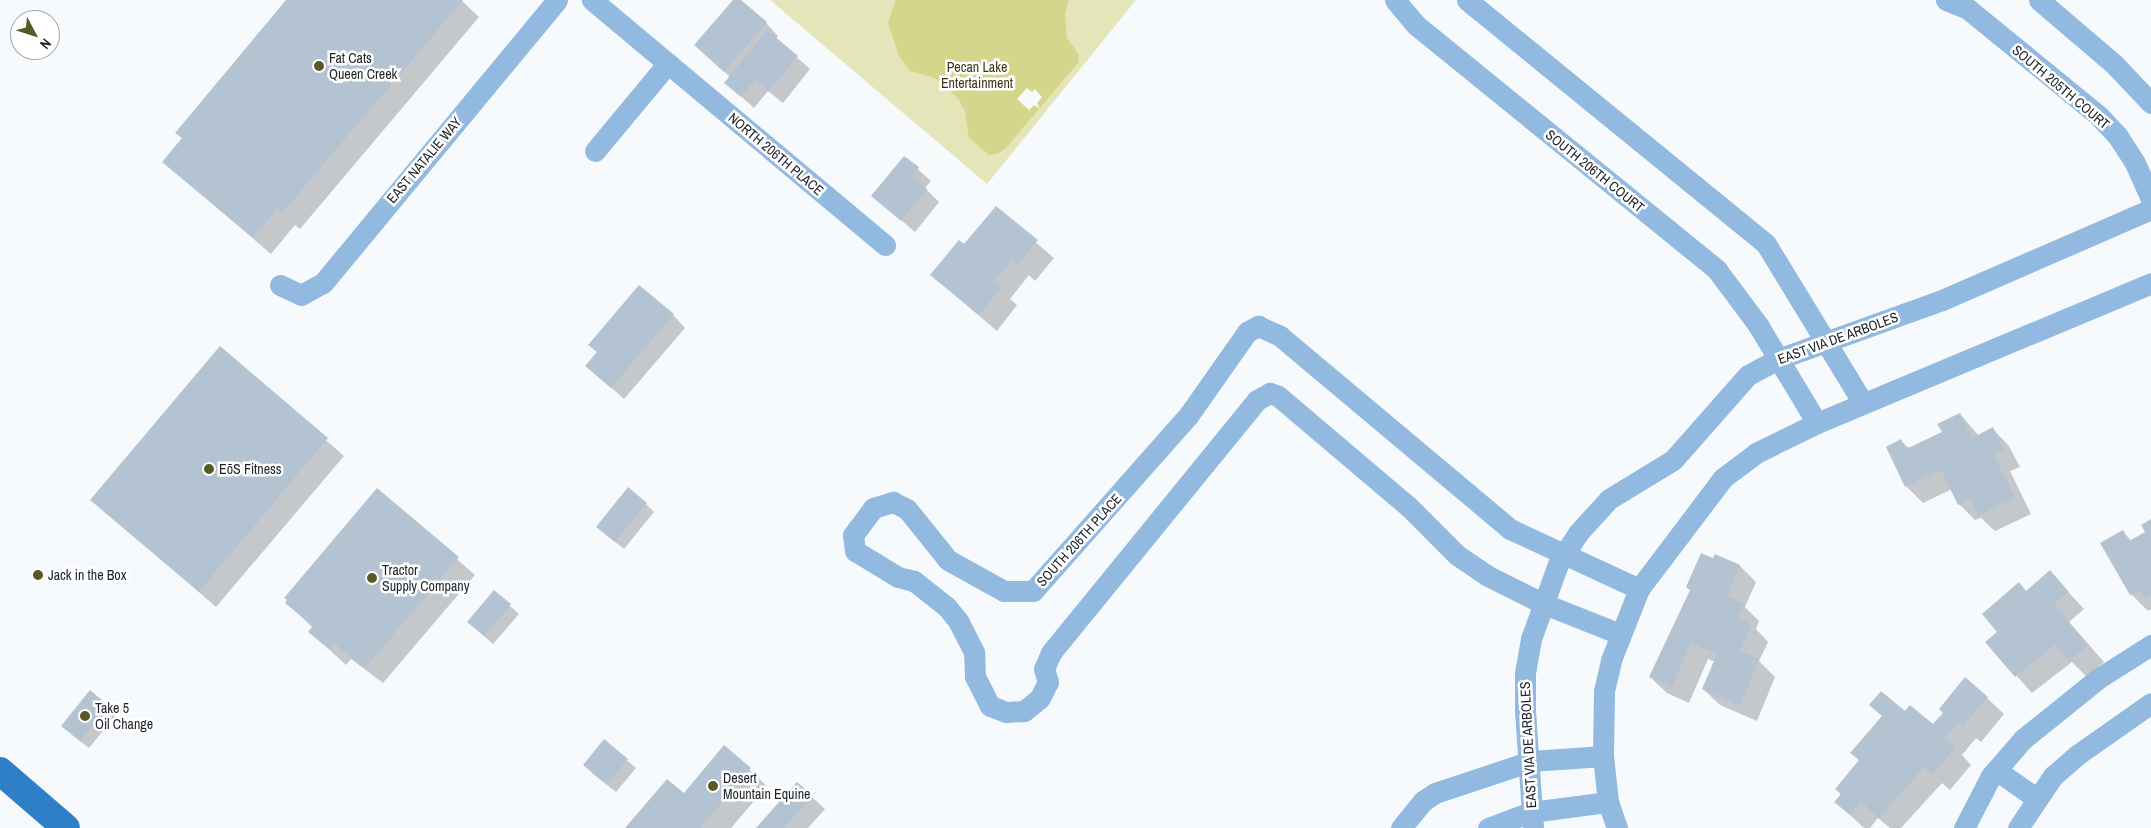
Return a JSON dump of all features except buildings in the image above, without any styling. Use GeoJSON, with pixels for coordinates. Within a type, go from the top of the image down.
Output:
{"type":"FeatureCollection","features":[{"type":"Feature","properties":{"kind":"main road"},"geometry":{"type":"LineString","coordinates":[[0,770],[66,828]]}},
{"type":"Feature","properties":{"kind":"street","name":"EAST NATALIE WAY"},"geometry":{"type":"LineString","coordinates":[[280,285],[301,294],[322,283],[556,0]]}},
{"type":"Feature","properties":{"kind":"street"},"geometry":{"type":"LineString","coordinates":[[592,0],[668,63],[596,151]]}},
{"type":"Feature","properties":{"kind":"street","name":"SOUTH 206TH COURT"},"geometry":{"type":"LineString","coordinates":[[1395,0],[1416,25],[1716,270],[1744,302],[1778,359]]}},
{"type":"Feature","properties":{"kind":"street"},"geometry":{"type":"LineString","coordinates":[[1466,0],[1766,244],[1862,403]]}},
{"type":"Feature","properties":{"kind":"street","name":"SOUTH 205TH COURT"},"geometry":{"type":"LineString","coordinates":[[1946,0],[1968,9],[2099,116],[2117,135],[2135,163],[2151,199]]}},
{"type":"Feature","properties":{"kind":"street"},"geometry":{"type":"LineString","coordinates":[[2039,0],[2114,64],[2151,103]]}},
{"type":"Feature","properties":{"kind":"street","name":"NORTH 206TH PLACE"},"geometry":{"type":"LineString","coordinates":[[668,63],[885,245]]}},
{"type":"Feature","properties":{"kind":"street","name":"EAST VIA DE ARBOLES"},"geometry":{"type":"LineString","coordinates":[[1532,820],[1531,762],[1524,710],[1525,674],[1542,603],[1565,554],[1578,533],[1609,499],[1673,460],[1748,375],[1778,359],[1942,300],[2151,210]]}},
{"type":"Feature","properties":{"kind":"street"},"geometry":{"type":"LineString","coordinates":[[1617,828],[1608,802],[1603,756],[1604,691],[1620,634],[1639,589],[1723,478],[1756,453],[1817,423],[2151,283]]}},
{"type":"Feature","properties":{"kind":"street","name":"SOUTH 206TH PLACE"},"geometry":{"type":"LineString","coordinates":[[1542,603],[1488,576],[1457,555],[1409,507],[1278,396],[1270,393],[1252,406],[1051,653],[1044,668],[1048,682],[1040,698],[1024,711],[1006,712],[990,706],[975,677],[974,652],[959,622],[947,606],[914,581],[898,577],[855,551],[852,535],[873,508],[893,502],[907,509],[948,560],[1004,591],[1033,591],[1188,416],[1247,332],[1258,326],[1280,336],[1510,529],[1565,554]]}},
{"type":"Feature","properties":{"kind":"street"},"geometry":{"type":"LineString","coordinates":[[1778,359],[1817,423]]}},
{"type":"Feature","properties":{"kind":"street"},"geometry":{"type":"LineString","coordinates":[[1565,554],[1639,589]]}},
{"type":"Feature","properties":{"kind":"street"},"geometry":{"type":"LineString","coordinates":[[1542,603],[1620,634]]}},
{"type":"Feature","properties":{"kind":"street"},"geometry":{"type":"LineString","coordinates":[[1971,826],[1996,770],[2023,739],[2067,702],[2123,661],[2151,645]]}},
{"type":"Feature","properties":{"kind":"street"},"geometry":{"type":"LineString","coordinates":[[2018,828],[2036,798],[2053,776],[2077,755],[2151,703]]}},
{"type":"Feature","properties":{"kind":"street"},"geometry":{"type":"LineString","coordinates":[[1401,828],[1424,801],[1435,793],[1531,762],[1603,756]]}},
{"type":"Feature","properties":{"kind":"street"},"geometry":{"type":"LineString","coordinates":[[1996,770],[2036,798]]}},
{"type":"Feature","properties":{"kind":"street"},"geometry":{"type":"LineString","coordinates":[[1488,828],[1608,802]]}},
{"type":"Feature","properties":{"kind":"green space","name":"Pecan Lake Entertainment"},"geometry":{"type":"Polygon","coordinates":[[[770,0],[1136,0],[987,184],[770,0]]]}},
{"type":"Feature","properties":{"kind":"shaded area"},"geometry":{"type":"Polygon","coordinates":[[[896,0],[1068,0],[1065,16],[1067,38],[1079,55],[1078,63],[1005,149],[997,154],[989,155],[969,138],[965,111],[957,97],[935,78],[910,71],[899,56],[888,22],[896,0]]]}},
{"type":"Feature","properties":{"kind":"pier"},"geometry":{"type":"Polygon","coordinates":[[[1027,88],[1032,92],[1035,89],[1042,97],[1037,103],[1040,109],[1034,105],[1029,110],[1017,99],[1027,88]]]}},
{"type":"Feature","properties":{"kind":"place","name":"Fat Cats Queen Creek"},"geometry":{"type":"Point","coordinates":[319,66]}},
{"type":"Feature","properties":{"kind":"place","name":"EōS Fitness"},"geometry":{"type":"Point","coordinates":[209,469]}},
{"type":"Feature","properties":{"kind":"place","name":"Jack in the Box"},"geometry":{"type":"Point","coordinates":[38,575]}},
{"type":"Feature","properties":{"kind":"place","name":"Tractor Supply Company"},"geometry":{"type":"Point","coordinates":[372,578]}},
{"type":"Feature","properties":{"kind":"place","name":"Take 5 Oil Change"},"geometry":{"type":"Point","coordinates":[85,716]}},
{"type":"Feature","properties":{"kind":"place","name":"Desert Mountain Equine"},"geometry":{"type":"Point","coordinates":[713,786]}}]}
